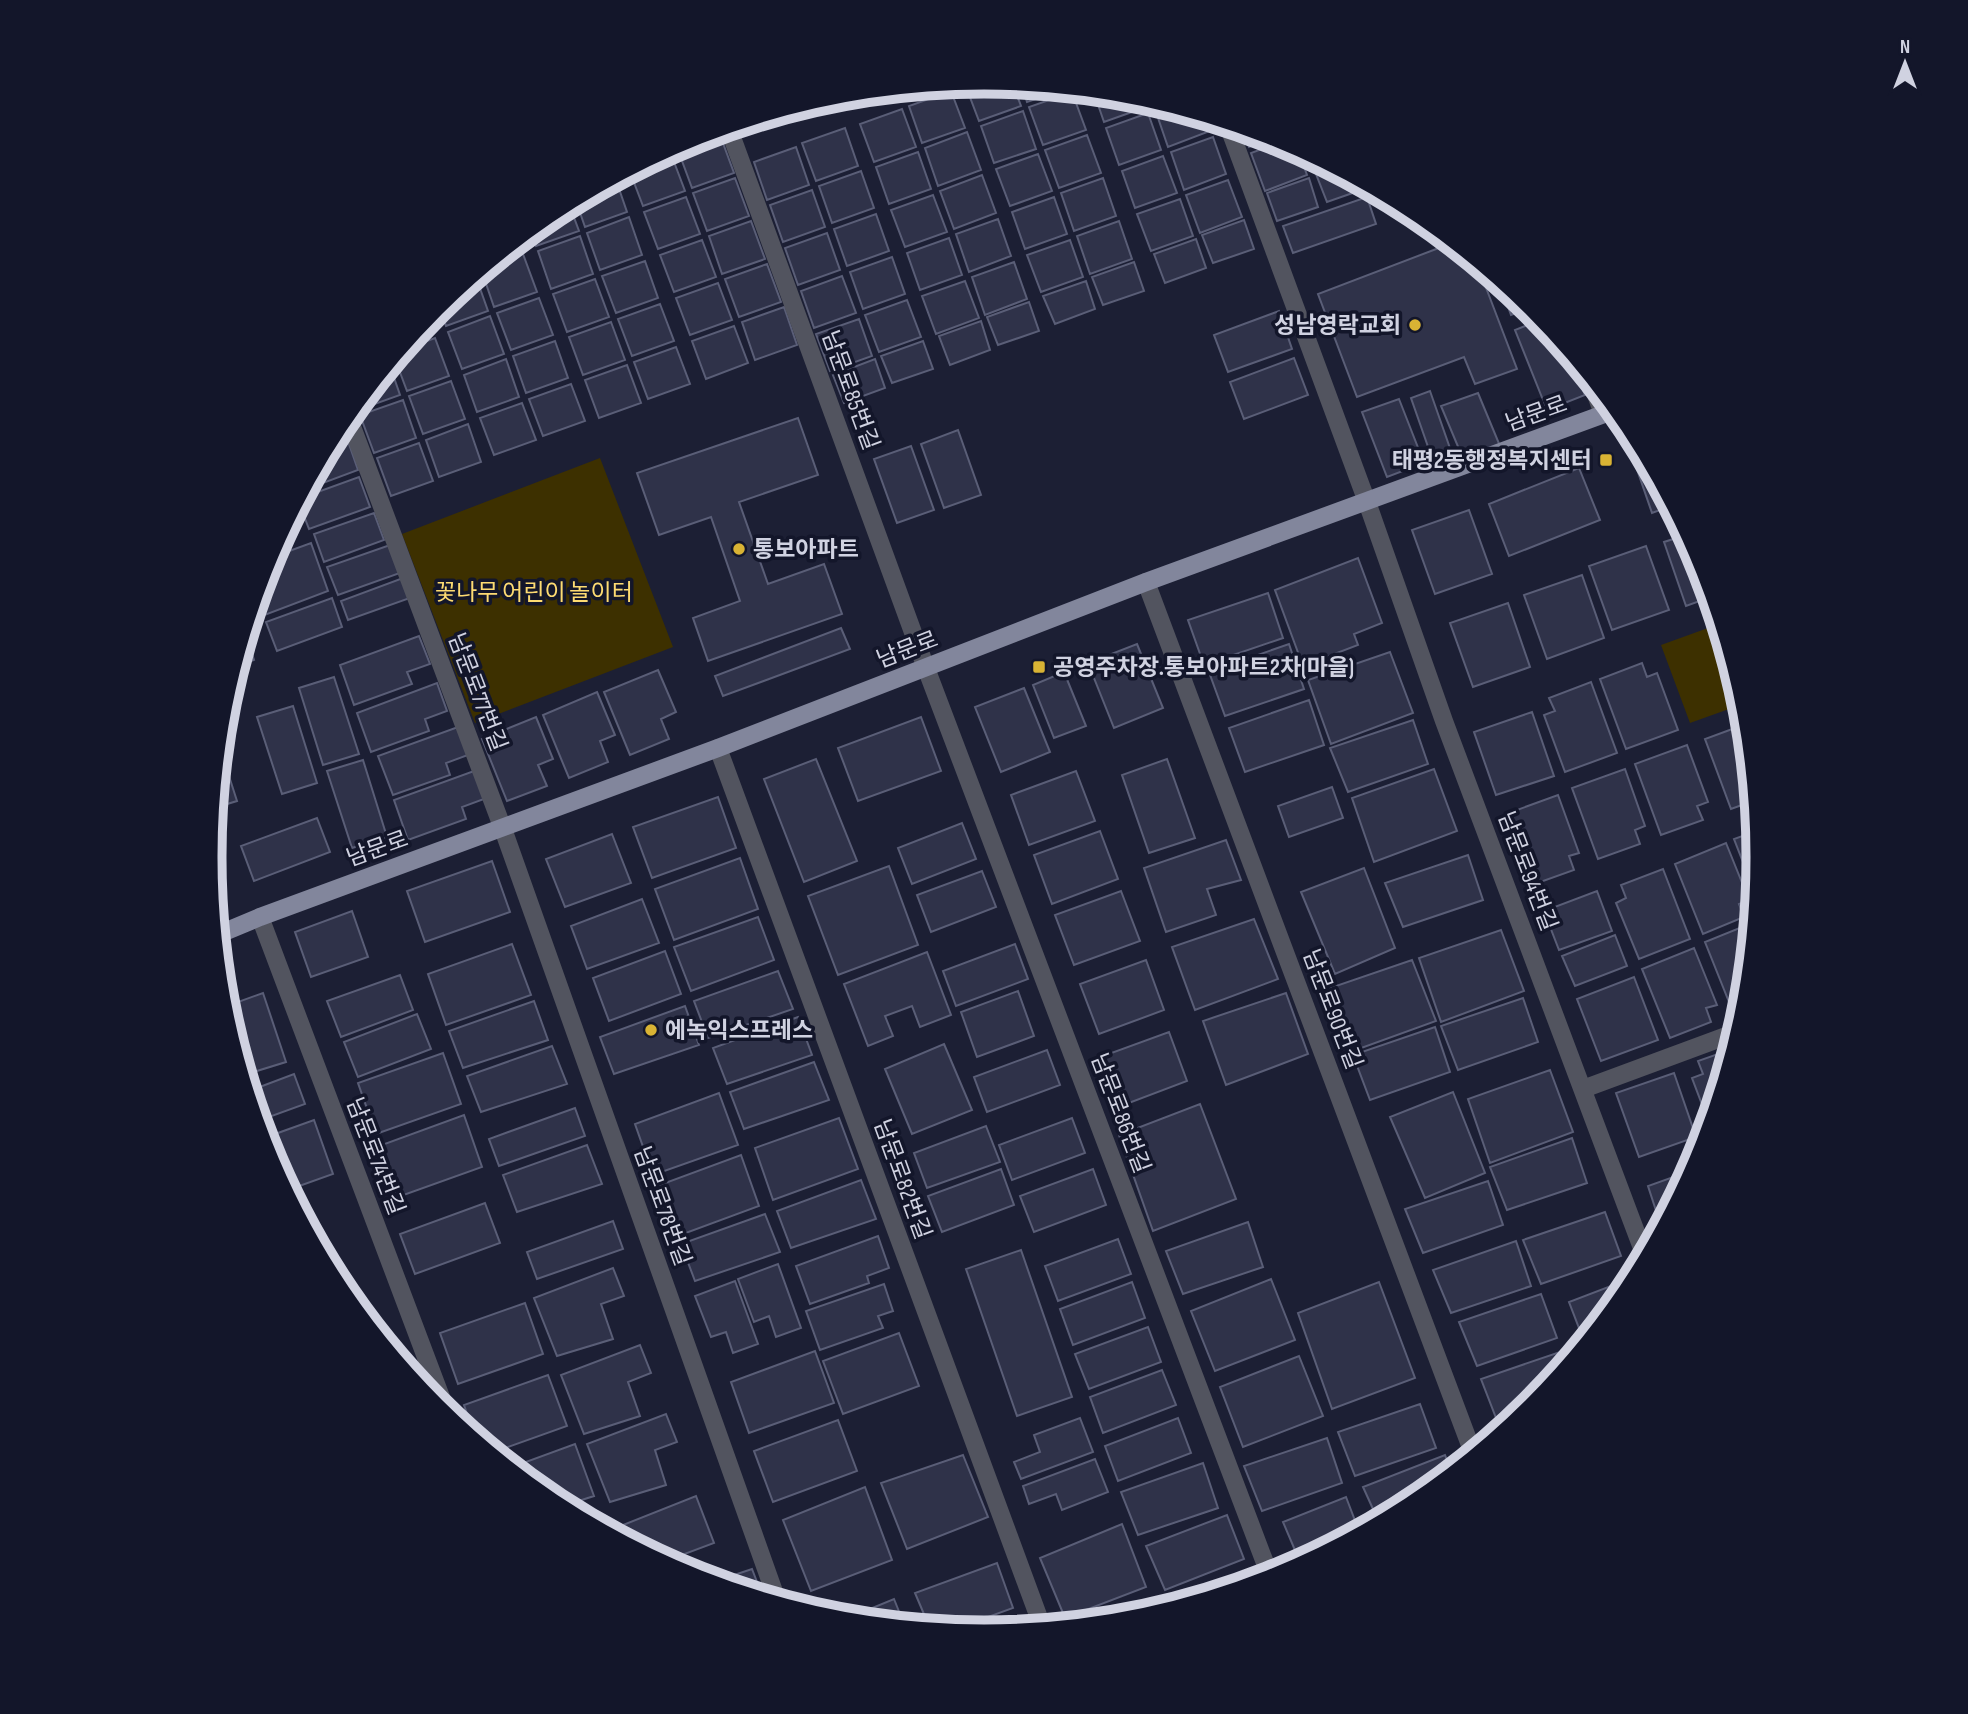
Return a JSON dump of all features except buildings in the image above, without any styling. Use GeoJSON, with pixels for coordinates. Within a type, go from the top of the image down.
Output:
{"type":"FeatureCollection","features":[{"type":"Feature","properties":{"kind":"main road","name":"남문로"},"geometry":{"type":"LineString","coordinates":[[225,931],[718,748],[1146,582],[1604,414]]}},
{"type":"Feature","properties":{"kind":"street","name":"남문로94번길"},"geometry":{"type":"LineString","coordinates":[[1232,136],[1367,502],[1444,721],[1640,1244]]}},
{"type":"Feature","properties":{"kind":"street","name":"남문로85번길"},"geometry":{"type":"LineString","coordinates":[[732,138],[926,668]]}},
{"type":"Feature","properties":{"kind":"street","name":"남문로77번길"},"geometry":{"type":"LineString","coordinates":[[353,429],[503,829]]}},
{"type":"Feature","properties":{"kind":"street","name":"남문로90번길"},"geometry":{"type":"LineString","coordinates":[[1146,582],[1470,1444]]}},
{"type":"Feature","properties":{"kind":"street","name":"남문로86번길"},"geometry":{"type":"LineString","coordinates":[[926,668],[1266,1565]]}},
{"type":"Feature","properties":{"kind":"street","name":"남문로82번길"},"geometry":{"type":"LineString","coordinates":[[718,748],[1039,1618]]}},
{"type":"Feature","properties":{"kind":"street","name":"남문로78번길"},"geometry":{"type":"LineString","coordinates":[[503,829],[773,1590]]}},
{"type":"Feature","properties":{"kind":"street","name":"남문로74번길"},"geometry":{"type":"LineString","coordinates":[[260,917],[438,1388]]}},
{"type":"Feature","properties":{"kind":"street"},"geometry":{"type":"LineString","coordinates":[[1583,1088],[1725,1035]]}},
{"type":"Feature","properties":{"kind":"green space","name":"꽃나무 어린이 놀이터"},"geometry":{"type":"Polygon","coordinates":[[[600,458],[673,647],[475,723],[402,534],[600,458]]]}},
{"type":"Feature","properties":{"kind":"green space"},"geometry":{"type":"Polygon","coordinates":[[[1711,627],[1732,708],[1690,723],[1661,645],[1711,627]]]}},
{"type":"Feature","properties":{"kind":"place","name":"성남영락교회"},"geometry":{"type":"Point","coordinates":[1415,325]}},
{"type":"Feature","properties":{"kind":"place","name":"태평2동행정복지센터"},"geometry":{"type":"Point","coordinates":[1606,460]}},
{"type":"Feature","properties":{"kind":"place","name":"통보아파트"},"geometry":{"type":"Point","coordinates":[739,549]}},
{"type":"Feature","properties":{"kind":"place","name":"공영주차장.통보아파트2차(마을)"},"geometry":{"type":"Point","coordinates":[1039,667]}},
{"type":"Feature","properties":{"kind":"place","name":"에녹익스프레스"},"geometry":{"type":"Point","coordinates":[651,1030]}}]}
